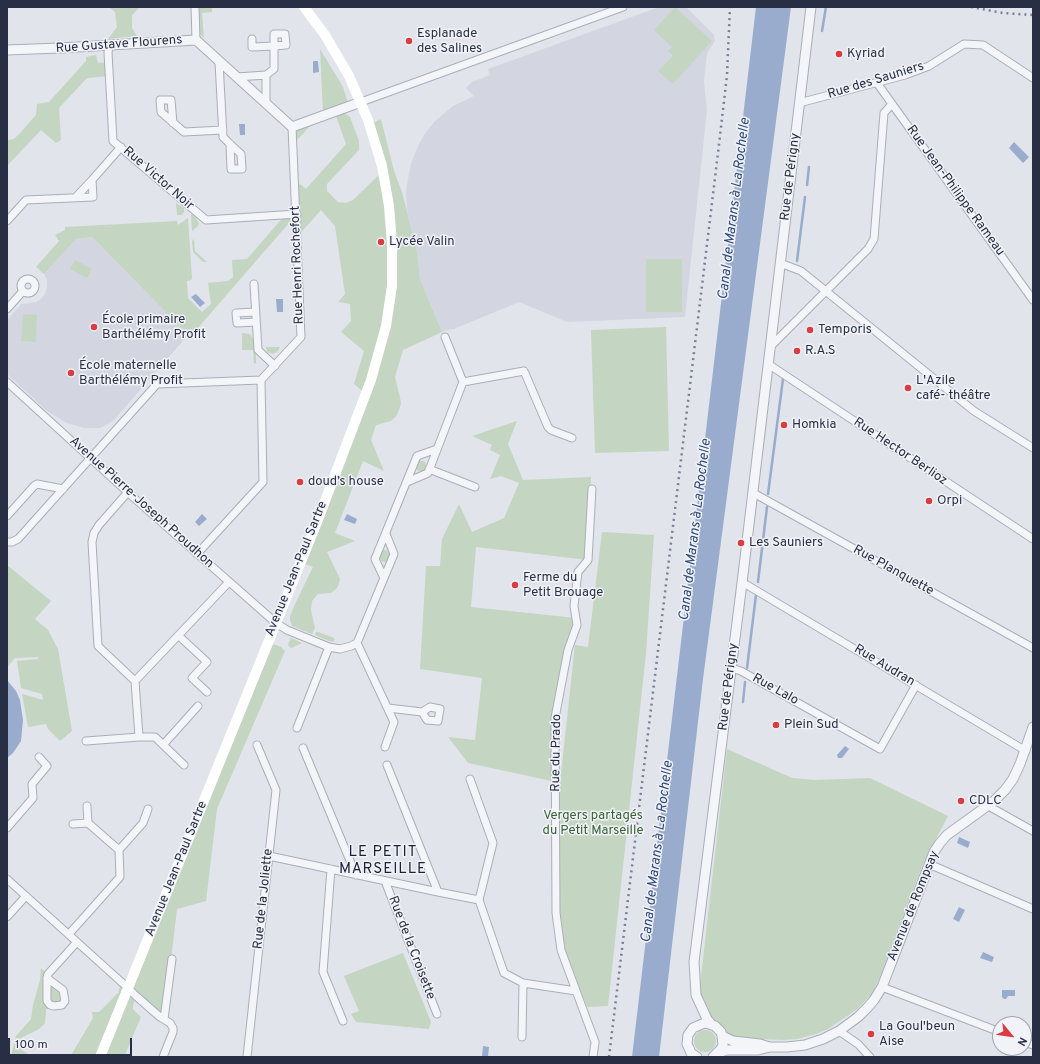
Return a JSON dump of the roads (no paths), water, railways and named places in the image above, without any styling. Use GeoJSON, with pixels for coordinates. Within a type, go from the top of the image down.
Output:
{"type":"FeatureCollection","features":[{"type":"Feature","properties":{"kind":"main road","name":"Avenue Jean-Paul Sartre"},"geometry":{"type":"LineString","coordinates":[[100,1057],[317,522],[371,380],[386,326],[392,286],[392,244],[389,206],[382,166],[370,126],[349,76],[325,35],[304,7]]}},
{"type":"Feature","properties":{"kind":"street"},"geometry":{"type":"LineString","coordinates":[[195,7],[196,40]]}},
{"type":"Feature","properties":{"kind":"street"},"geometry":{"type":"LineString","coordinates":[[292,127],[623,7]]}},
{"type":"Feature","properties":{"kind":"street","name":"Rue de Périgny"},"geometry":{"type":"LineString","coordinates":[[722,1036],[718,1029],[707,1019],[696,995],[694,962],[742,583],[811,7]]}},
{"type":"Feature","properties":{"kind":"street"},"geometry":{"type":"LineString","coordinates":[[237,77],[266,75],[274,69],[274,46],[252,47],[252,39]]}},
{"type":"Feature","properties":{"kind":"street","name":"Rue Gustave Flourens"},"geometry":{"type":"LineString","coordinates":[[7,50],[196,40],[292,127]]}},
{"type":"Feature","properties":{"kind":"street","name":"Rue des Sauniers"},"geometry":{"type":"LineString","coordinates":[[799,103],[905,75],[929,66],[964,44],[983,45],[1033,78]]}},
{"type":"Feature","properties":{"kind":"street","name":"Rue Victor Noir"},"geometry":{"type":"LineString","coordinates":[[109,45],[108,53],[113,141],[206,220],[296,214]]}},
{"type":"Feature","properties":{"kind":"street"},"geometry":{"type":"LineString","coordinates":[[220,62],[223,138],[230,144]]}},
{"type":"Feature","properties":{"kind":"street"},"geometry":{"type":"LineString","coordinates":[[266,75],[266,103]]}},
{"type":"Feature","properties":{"kind":"street","name":"Rue Jean-Philippe Rameau"},"geometry":{"type":"LineString","coordinates":[[877,83],[1033,300]]}},
{"type":"Feature","properties":{"kind":"street"},"geometry":{"type":"LineString","coordinates":[[770,347],[827,292],[868,249],[874,239],[884,113],[892,104]]}},
{"type":"Feature","properties":{"kind":"street"},"geometry":{"type":"LineString","coordinates":[[173,123],[184,132],[223,130]]}},
{"type":"Feature","properties":{"kind":"street","name":"Rue Henri Rochefort"},"geometry":{"type":"LineString","coordinates":[[260,380],[301,337],[292,127]]}},
{"type":"Feature","properties":{"kind":"street"},"geometry":{"type":"LineString","coordinates":[[76,197],[121,147]]}},
{"type":"Feature","properties":{"kind":"street"},"geometry":{"type":"LineString","coordinates":[[7,221],[26,200],[93,197],[92,180]]}},
{"type":"Feature","properties":{"kind":"street"},"geometry":{"type":"LineString","coordinates":[[780,263],[801,271],[974,410],[1033,448]]}},
{"type":"Feature","properties":{"kind":"street"},"geometry":{"type":"LineString","coordinates":[[254,284],[258,350],[274,366]]}},
{"type":"Feature","properties":{"kind":"street"},"geometry":{"type":"LineString","coordinates":[[7,309],[23,291]]}},
{"type":"Feature","properties":{"kind":"street"},"geometry":{"type":"LineString","coordinates":[[255,312],[236,313],[237,323],[256,322]]}},
{"type":"Feature","properties":{"kind":"street"},"geometry":{"type":"LineString","coordinates":[[407,482],[428,473],[463,382],[445,337]]}},
{"type":"Feature","properties":{"kind":"street","name":"Rue Hector Berlioz"},"geometry":{"type":"LineString","coordinates":[[768,364],[1033,539]]}},
{"type":"Feature","properties":{"kind":"street"},"geometry":{"type":"LineString","coordinates":[[463,382],[524,371],[548,427],[551,430],[572,438]]}},
{"type":"Feature","properties":{"kind":"street"},"geometry":{"type":"LineString","coordinates":[[7,542],[12,542],[18,539],[157,384],[260,380],[263,482],[197,554]]}},
{"type":"Feature","properties":{"kind":"street","name":"Avenue Pierre-Joseph Proudhon"},"geometry":{"type":"LineString","coordinates":[[7,382],[197,554],[276,623],[287,630],[329,648]]}},
{"type":"Feature","properties":{"kind":"street"},"geometry":{"type":"LineString","coordinates":[[384,578],[375,559],[417,456],[437,449]]}},
{"type":"Feature","properties":{"kind":"street"},"geometry":{"type":"LineString","coordinates":[[429,469],[475,487]]}},
{"type":"Feature","properties":{"kind":"street"},"geometry":{"type":"LineString","coordinates":[[7,516],[34,486],[38,484],[63,489]]}},
{"type":"Feature","properties":{"kind":"street","name":"Rue du Prado"},"geometry":{"type":"LineString","coordinates":[[592,489],[588,560],[578,572],[574,606],[577,625],[568,650],[555,718],[556,913],[561,950],[595,1042],[593,1057]]}},
{"type":"Feature","properties":{"kind":"street"},"geometry":{"type":"LineString","coordinates":[[128,492],[99,525],[94,533],[92,542],[98,646],[136,681],[139,737]]}},
{"type":"Feature","properties":{"kind":"street","name":"Rue Planquette"},"geometry":{"type":"LineString","coordinates":[[752,494],[757,495],[1033,648]]}},
{"type":"Feature","properties":{"kind":"street"},"geometry":{"type":"LineString","coordinates":[[298,728],[329,648],[340,650],[357,643],[394,554],[386,534]]}},
{"type":"Feature","properties":{"kind":"street"},"geometry":{"type":"LineString","coordinates":[[136,681],[229,582]]}},
{"type":"Feature","properties":{"kind":"street","name":"Rue Audran"},"geometry":{"type":"LineString","coordinates":[[742,583],[1026,751]]}},
{"type":"Feature","properties":{"kind":"street"},"geometry":{"type":"LineString","coordinates":[[179,636],[207,662],[192,678],[207,692]]}},
{"type":"Feature","properties":{"kind":"street"},"geometry":{"type":"LineString","coordinates":[[357,643],[394,722],[385,747]]}},
{"type":"Feature","properties":{"kind":"street","name":"Rue Lalo"},"geometry":{"type":"LineString","coordinates":[[731,668],[741,671],[880,749],[916,685]]}},
{"type":"Feature","properties":{"kind":"street"},"geometry":{"type":"LineString","coordinates":[[163,745],[198,706]]}},
{"type":"Feature","properties":{"kind":"street"},"geometry":{"type":"LineString","coordinates":[[388,708],[422,712]]}},
{"type":"Feature","properties":{"kind":"street","name":"Avenue de Rompsay"},"geometry":{"type":"LineString","coordinates":[[716,1055],[732,1050],[758,1050],[770,1047],[805,1045],[823,1039],[839,1030],[858,1017],[868,1007],[882,986],[929,864],[940,843],[947,835],[989,804],[1005,790],[1013,779],[1026,751],[1033,727]]}},
{"type":"Feature","properties":{"kind":"street"},"geometry":{"type":"LineString","coordinates":[[86,741],[155,737],[184,765]]}},
{"type":"Feature","properties":{"kind":"street","name":"Rue de la Joliette"},"geometry":{"type":"LineString","coordinates":[[246,1057],[276,790],[257,744]]}},
{"type":"Feature","properties":{"kind":"street"},"geometry":{"type":"LineString","coordinates":[[303,748],[356,875]]}},
{"type":"Feature","properties":{"kind":"street"},"geometry":{"type":"LineString","coordinates":[[7,828],[33,798],[32,784],[47,766],[39,757]]}},
{"type":"Feature","properties":{"kind":"street"},"geometry":{"type":"LineString","coordinates":[[386,765],[438,892]]}},
{"type":"Feature","properties":{"kind":"street"},"geometry":{"type":"LineString","coordinates":[[470,779],[493,843],[479,900],[504,973],[523,983],[576,991]]}},
{"type":"Feature","properties":{"kind":"street"},"geometry":{"type":"LineString","coordinates":[[989,804],[992,808],[1033,831]]}},
{"type":"Feature","properties":{"kind":"street"},"geometry":{"type":"LineString","coordinates":[[87,806],[88,823]]}},
{"type":"Feature","properties":{"kind":"street"},"geometry":{"type":"LineString","coordinates":[[69,934],[120,878],[119,850],[143,823],[148,809]]}},
{"type":"Feature","properties":{"kind":"street"},"geometry":{"type":"LineString","coordinates":[[73,824],[88,823],[119,850]]}},
{"type":"Feature","properties":{"kind":"street"},"geometry":{"type":"LineString","coordinates":[[269,856],[479,900]]}},
{"type":"Feature","properties":{"kind":"street"},"geometry":{"type":"LineString","coordinates":[[929,864],[1033,909]]}},
{"type":"Feature","properties":{"kind":"street"},"geometry":{"type":"LineString","coordinates":[[331,870],[323,972],[343,1021]]}},
{"type":"Feature","properties":{"kind":"street"},"geometry":{"type":"LineString","coordinates":[[7,879],[160,1017],[170,1023],[173,1032],[164,1057]]}},
{"type":"Feature","properties":{"kind":"street","name":"Rue de la Croisette"},"geometry":{"type":"LineString","coordinates":[[385,881],[437,1014]]}},
{"type":"Feature","properties":{"kind":"street"},"geometry":{"type":"LineString","coordinates":[[7,917],[26,896]]}},
{"type":"Feature","properties":{"kind":"street"},"geometry":{"type":"LineString","coordinates":[[47,978],[48,974],[77,942]]}},
{"type":"Feature","properties":{"kind":"street"},"geometry":{"type":"LineString","coordinates":[[164,1019],[172,959]]}},
{"type":"Feature","properties":{"kind":"street"},"geometry":{"type":"LineString","coordinates":[[522,1037],[523,983]]}},
{"type":"Feature","properties":{"kind":"street"},"geometry":{"type":"LineString","coordinates":[[882,986],[992,1029]]}},
{"type":"Feature","properties":{"kind":"street"},"geometry":{"type":"LineString","coordinates":[[697,1057],[691,1053],[687,1044],[688,1035],[697,1025],[711,1024]]}},
{"type":"Feature","properties":{"kind":"street"},"geometry":{"type":"LineString","coordinates":[[839,1030],[842,1034],[858,1044],[870,1057]]}},
{"type":"Feature","properties":{"kind":"street"},"geometry":{"type":"LineString","coordinates":[[716,1055],[723,1045],[722,1036]]}},
{"type":"Feature","properties":{"kind":"street","name":"Avenue de Rompsay"},"geometry":{"type":"LineString","coordinates":[[722,1036],[733,1041],[760,1044],[770,1047]]}},
{"type":"Feature","properties":{"kind":"water","name":"Canal de Marans à La Rochelle"},"geometry":{"type":"Polygon","coordinates":[[[756,7],[791,7],[703,679],[659,1057],[632,1057],[756,7]]]}},
{"type":"Feature","properties":{"kind":"water"},"geometry":{"type":"Polygon","coordinates":[[[313,61],[318,61],[319,72],[313,73],[313,61]]]}},
{"type":"Feature","properties":{"kind":"water"},"geometry":{"type":"Polygon","coordinates":[[[239,124],[245,124],[245,135],[240,135],[239,124]]]}},
{"type":"Feature","properties":{"kind":"water"},"geometry":{"type":"Polygon","coordinates":[[[1014,142],[1029,157],[1023,163],[1009,148],[1014,142]]]}},
{"type":"Feature","properties":{"kind":"water"},"geometry":{"type":"Polygon","coordinates":[[[196,294],[205,303],[200,307],[191,297],[196,294]]]}},
{"type":"Feature","properties":{"kind":"water"},"geometry":{"type":"Polygon","coordinates":[[[276,299],[283,299],[283,312],[277,312],[276,299]]]}},
{"type":"Feature","properties":{"kind":"water"},"geometry":{"type":"Polygon","coordinates":[[[202,514],[207,519],[199,526],[195,522],[202,514]]]}},
{"type":"Feature","properties":{"kind":"water"},"geometry":{"type":"Polygon","coordinates":[[[347,514],[357,519],[355,524],[344,520],[347,514]]]}},
{"type":"Feature","properties":{"kind":"water"},"geometry":{"type":"Polygon","coordinates":[[[7,680],[16,691],[20,700],[23,720],[21,741],[13,753],[7,758],[7,680]]]}},
{"type":"Feature","properties":{"kind":"water"},"geometry":{"type":"Polygon","coordinates":[[[845,746],[849,749],[842,758],[838,758],[837,755],[845,746]]]}},
{"type":"Feature","properties":{"kind":"water"},"geometry":{"type":"Polygon","coordinates":[[[959,837],[970,842],[968,848],[957,843],[959,837]]]}},
{"type":"Feature","properties":{"kind":"water"},"geometry":{"type":"Polygon","coordinates":[[[959,907],[965,910],[959,922],[953,919],[959,907]]]}},
{"type":"Feature","properties":{"kind":"water"},"geometry":{"type":"Polygon","coordinates":[[[983,952],[994,957],[992,962],[980,958],[983,952]]]}},
{"type":"Feature","properties":{"kind":"water"},"geometry":{"type":"Polygon","coordinates":[[[1002,990],[1015,990],[1015,996],[1008,996],[1004,999],[1002,997],[1002,990]]]}},
{"type":"Feature","properties":{"kind":"water"},"geometry":{"type":"Polygon","coordinates":[[[483,1046],[489,1047],[488,1057],[482,1057],[483,1046]]]}},
{"type":"Feature","properties":{"kind":"waterway"},"geometry":{"type":"LineString","coordinates":[[822,31],[826,7]]}},
{"type":"Feature","properties":{"kind":"waterway"},"geometry":{"type":"LineString","coordinates":[[807,185],[809,167]]}},
{"type":"Feature","properties":{"kind":"waterway"},"geometry":{"type":"LineString","coordinates":[[797,261],[805,197]]}},
{"type":"Feature","properties":{"kind":"waterway"},"geometry":{"type":"LineString","coordinates":[[768,494],[783,379]]}},
{"type":"Feature","properties":{"kind":"waterway"},"geometry":{"type":"LineString","coordinates":[[758,582],[767,507]]}},
{"type":"Feature","properties":{"kind":"waterway"},"geometry":{"type":"LineString","coordinates":[[747,668],[756,595]]}},
{"type":"Feature","properties":{"kind":"waterway"},"geometry":{"type":"LineString","coordinates":[[743,702],[745,682]]}},
{"type":"Feature","properties":{"kind":"railway"},"geometry":{"type":"LineString","coordinates":[[609,1057],[727,75],[730,7]]}},
{"type":"Feature","properties":{"kind":"railway"},"geometry":{"type":"LineString","coordinates":[[971,7],[1003,13],[1033,15]]}},
{"type":"Feature","properties":{"kind":"place","name":"Esplanade des Salines"},"geometry":{"type":"Point","coordinates":[409,41]}},
{"type":"Feature","properties":{"kind":"place","name":"Kyriad"},"geometry":{"type":"Point","coordinates":[839,54]}},
{"type":"Feature","properties":{"kind":"place","name":"Lycée Valin"},"geometry":{"type":"Point","coordinates":[381,242]}},
{"type":"Feature","properties":{"kind":"place","name":"École primaire Barthélémy Profit"},"geometry":{"type":"Point","coordinates":[94,327]}},
{"type":"Feature","properties":{"kind":"place","name":"Temporis"},"geometry":{"type":"Point","coordinates":[810,330]}},
{"type":"Feature","properties":{"kind":"place","name":"R.A.S"},"geometry":{"type":"Point","coordinates":[797,351]}},
{"type":"Feature","properties":{"kind":"place","name":"École maternelle Barthélémy Profit"},"geometry":{"type":"Point","coordinates":[71,373]}},
{"type":"Feature","properties":{"kind":"place","name":"L'Azile café- théâtre"},"geometry":{"type":"Point","coordinates":[908,388]}},
{"type":"Feature","properties":{"kind":"place","name":"Homkia"},"geometry":{"type":"Point","coordinates":[784,425]}},
{"type":"Feature","properties":{"kind":"place","name":"doud’s house"},"geometry":{"type":"Point","coordinates":[300,482]}},
{"type":"Feature","properties":{"kind":"place","name":"Orpi"},"geometry":{"type":"Point","coordinates":[929,501]}},
{"type":"Feature","properties":{"kind":"place","name":"Les Sauniers"},"geometry":{"type":"Point","coordinates":[741,543]}},
{"type":"Feature","properties":{"kind":"place","name":"Ferme du Petit Brouage"},"geometry":{"type":"Point","coordinates":[515,585]}},
{"type":"Feature","properties":{"kind":"place","name":"Plein Sud"},"geometry":{"type":"Point","coordinates":[776,725]}},
{"type":"Feature","properties":{"kind":"place","name":"CDLC"},"geometry":{"type":"Point","coordinates":[961,801]}},
{"type":"Feature","properties":{"kind":"place","name":"La Goul'beun Aise"},"geometry":{"type":"Point","coordinates":[871,1034]}},
{"type":"Feature","properties":{"kind":"district","name":"LE PETIT MARSEILLE"},"geometry":{"type":"Point","coordinates":[383,862]}},
{"type":"Feature","properties":{"kind":"park label","name":"Vergers partagés du Petit Marseille"},"geometry":{"type":"Point","coordinates":[593,824]}}]}
